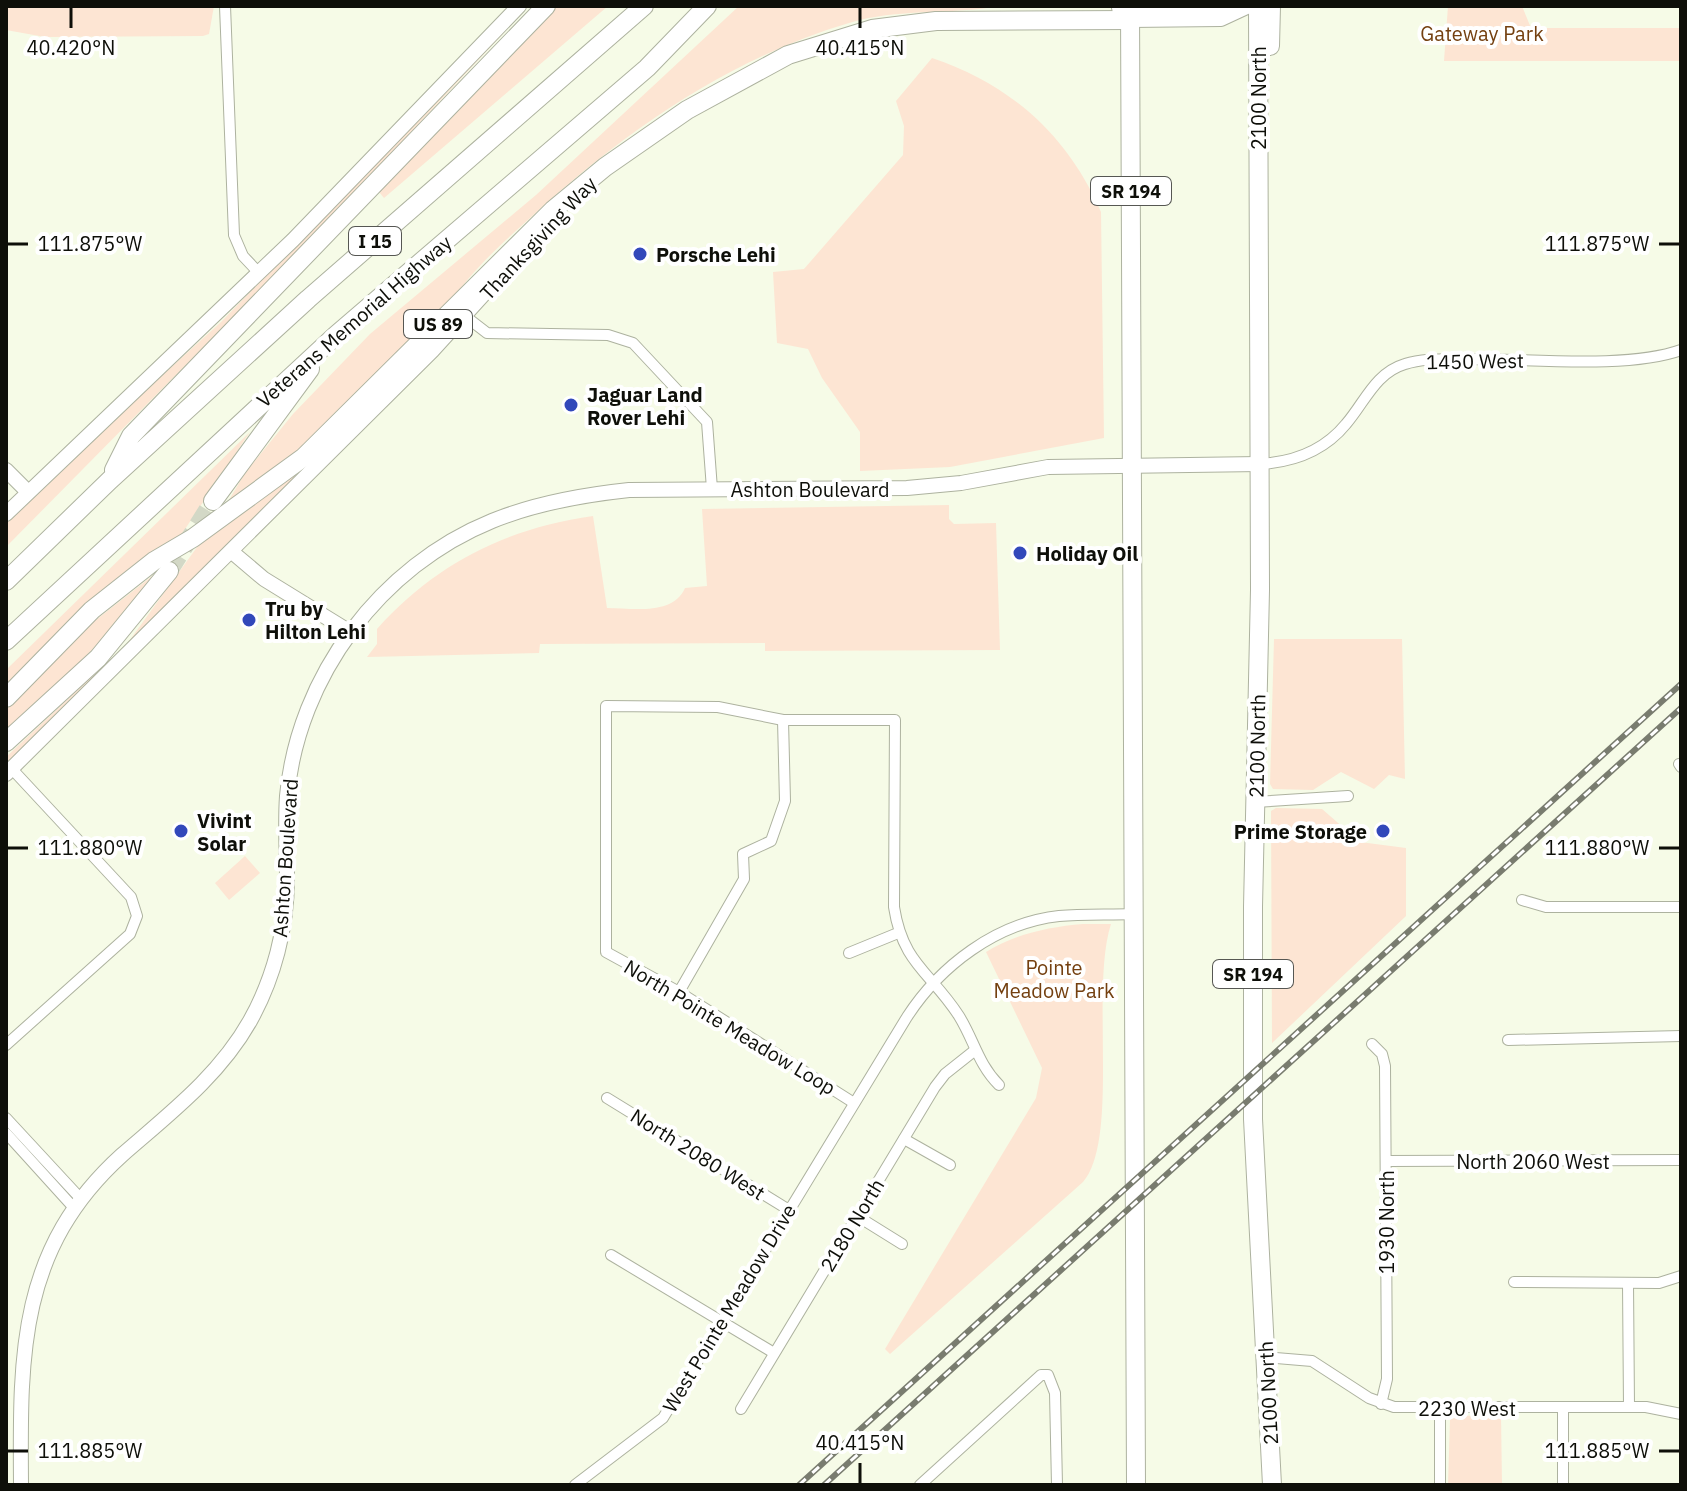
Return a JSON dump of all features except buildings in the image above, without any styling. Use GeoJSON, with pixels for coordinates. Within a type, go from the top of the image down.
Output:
{"type":"FeatureCollection","features":[{"type":"Feature","properties":{"kind":"highway"},"geometry":{"type":"LineString","coordinates":[[110,480],[131,436],[546,6]]}},
{"type":"Feature","properties":{"kind":"highway","name":"I 15"},"geometry":{"type":"LineString","coordinates":[[6,581],[110,480],[308,299],[644,6]]}},
{"type":"Feature","properties":{"kind":"highway","name":"Veterans Memorial Highway"},"geometry":{"type":"LineString","coordinates":[[6,641],[336,335],[647,68],[707,6]]}},
{"type":"Feature","properties":{"kind":"highway","name":"Thanksgiving Way"},"geometry":{"type":"LineString","coordinates":[[605,167],[712,95],[813,45],[890,25],[987,20],[1044,9],[1130,11],[1220,6]]}},
{"type":"Feature","properties":{"kind":"highway","name":"2100 North"},"geometry":{"type":"LineString","coordinates":[[1258,6],[1260,464],[1253,1119],[1272,1485]]}},
{"type":"Feature","properties":{"kind":"highway"},"geometry":{"type":"LineString","coordinates":[[1259,229],[1268,131],[1271,6]]}},
{"type":"Feature","properties":{"kind":"highway","name":"SR 194"},"geometry":{"type":"LineString","coordinates":[[1130,11],[1136,1485]]}},
{"type":"Feature","properties":{"kind":"highway","name":"US 89"},"geometry":{"type":"LineString","coordinates":[[6,698],[92,610],[154,561],[272,483],[304,457],[536,225],[605,167]]}},
{"type":"Feature","properties":{"kind":"highway"},"geometry":{"type":"LineString","coordinates":[[213,501],[336,335]]}},
{"type":"Feature","properties":{"kind":"highway"},"geometry":{"type":"LineString","coordinates":[[6,742],[98,658],[169,571]]}},
{"type":"Feature","properties":{"kind":"street"},"geometry":{"type":"LineString","coordinates":[[225,6],[234,235],[243,256],[259,273]]}},
{"type":"Feature","properties":{"kind":"street"},"geometry":{"type":"LineString","coordinates":[[6,514],[259,273],[519,6]]}},
{"type":"Feature","properties":{"kind":"street"},"geometry":{"type":"LineString","coordinates":[[1130,11],[1221,19],[1249,6]]}},
{"type":"Feature","properties":{"kind":"street","name":"Thanksgiving Way"},"geometry":{"type":"LineString","coordinates":[[9,772],[465,316],[605,167]]}},
{"type":"Feature","properties":{"kind":"street"},"geometry":{"type":"LineString","coordinates":[[465,316],[487,333],[608,335],[633,343],[707,422],[712,489]]}},
{"type":"Feature","properties":{"kind":"street","name":"1450 West"},"geometry":{"type":"LineString","coordinates":[[1260,464],[1301,457],[1321,448],[1347,424],[1381,377],[1407,363],[1619,359],[1681,350]]}},
{"type":"Feature","properties":{"kind":"street","name":"Ashton Boulevard"},"geometry":{"type":"LineString","coordinates":[[21,1485],[21,1366],[27,1319],[42,1269],[77,1204],[114,1163],[219,1065],[262,997],[277,954],[285,912],[287,796],[295,751],[320,683],[350,632],[401,577],[457,538],[489,522],[535,506],[594,494],[712,489],[925,487],[1048,467],[1260,464]]}},
{"type":"Feature","properties":{"kind":"street"},"geometry":{"type":"LineString","coordinates":[[6,470],[28,492]]}},
{"type":"Feature","properties":{"kind":"street"},"geometry":{"type":"LineString","coordinates":[[232,552],[287,595],[350,632]]}},
{"type":"Feature","properties":{"kind":"street","name":"North Pointe Meadow Loop"},"geometry":{"type":"LineString","coordinates":[[783,720],[718,707],[606,706],[606,952],[679,992],[854,1103]]}},
{"type":"Feature","properties":{"kind":"street"},"geometry":{"type":"LineString","coordinates":[[679,992],[744,879],[743,854],[771,841],[785,801],[783,720],[895,720],[894,907],[898,933],[915,964],[959,1016],[974,1051],[999,1085]]}},
{"type":"Feature","properties":{"kind":"street"},"geometry":{"type":"LineString","coordinates":[[6,1045],[130,934],[137,916],[131,897],[9,772]]}},
{"type":"Feature","properties":{"kind":"street"},"geometry":{"type":"LineString","coordinates":[[1255,802],[1348,796]]}},
{"type":"Feature","properties":{"kind":"street"},"geometry":{"type":"LineString","coordinates":[[1522,900],[1546,907],[1681,907]]}},
{"type":"Feature","properties":{"kind":"street","name":"West Pointe Meadow Drive"},"geometry":{"type":"LineString","coordinates":[[575,1485],[663,1418],[907,1017],[932,984],[954,962],[979,945],[1019,927],[1056,916],[1134,914]]}},
{"type":"Feature","properties":{"kind":"street"},"geometry":{"type":"LineString","coordinates":[[849,953],[898,933]]}},
{"type":"Feature","properties":{"kind":"street"},"geometry":{"type":"LineString","coordinates":[[1508,1040],[1681,1036]]}},
{"type":"Feature","properties":{"kind":"street","name":"1930 North"},"geometry":{"type":"LineString","coordinates":[[1372,1044],[1382,1054],[1385,1066],[1387,1379],[1381,1404]]}},
{"type":"Feature","properties":{"kind":"street","name":"2180 North"},"geometry":{"type":"LineString","coordinates":[[741,1409],[945,1074],[974,1051]]}},
{"type":"Feature","properties":{"kind":"street","name":"North 2080 West"},"geometry":{"type":"LineString","coordinates":[[607,1098],[789,1210]]}},
{"type":"Feature","properties":{"kind":"street"},"geometry":{"type":"LineString","coordinates":[[6,1118],[77,1204]]}},
{"type":"Feature","properties":{"kind":"street"},"geometry":{"type":"LineString","coordinates":[[6,1133],[77,1204]]}},
{"type":"Feature","properties":{"kind":"street"},"geometry":{"type":"LineString","coordinates":[[904,1139],[950,1165]]}},
{"type":"Feature","properties":{"kind":"street","name":"North 2060 West"},"geometry":{"type":"LineString","coordinates":[[1386,1161],[1681,1160]]}},
{"type":"Feature","properties":{"kind":"street"},"geometry":{"type":"LineString","coordinates":[[857,1216],[902,1244]]}},
{"type":"Feature","properties":{"kind":"street"},"geometry":{"type":"LineString","coordinates":[[611,1255],[774,1353]]}},
{"type":"Feature","properties":{"kind":"street"},"geometry":{"type":"LineString","coordinates":[[1514,1282],[1659,1283],[1681,1276]]}},
{"type":"Feature","properties":{"kind":"street"},"geometry":{"type":"LineString","coordinates":[[1628,1283],[1629,1407]]}},
{"type":"Feature","properties":{"kind":"street","name":"2230 West"},"geometry":{"type":"LineString","coordinates":[[1265,1357],[1312,1361],[1381,1404],[1440,1408],[1656,1407],[1681,1414]]}},
{"type":"Feature","properties":{"kind":"street"},"geometry":{"type":"LineString","coordinates":[[920,1485],[1033,1380],[1048,1375],[1054,1382],[1055,1393],[1057,1485]]}},
{"type":"Feature","properties":{"kind":"street"},"geometry":{"type":"LineString","coordinates":[[1440,1408],[1440,1485]]}},
{"type":"Feature","properties":{"kind":"street"},"geometry":{"type":"LineString","coordinates":[[1563,1408],[1563,1485]]}},
{"type":"Feature","properties":{"kind":"green space"},"geometry":{"type":"Polygon","coordinates":[[[6,6],[214,6],[209,34],[203,36],[45,37],[6,30],[6,6]]]}},
{"type":"Feature","properties":{"kind":"green space"},"geometry":{"type":"Polygon","coordinates":[[[529,6],[317,232],[6,547],[6,523],[69,460],[221,322],[529,6]]]}},
{"type":"Feature","properties":{"kind":"green space"},"geometry":{"type":"Polygon","coordinates":[[[555,6],[608,6],[384,198],[379,192],[555,6]]]}},
{"type":"Feature","properties":{"kind":"green space"},"geometry":{"type":"Polygon","coordinates":[[[739,6],[1000,6],[886,15],[849,23],[760,57],[678,103],[601,158],[529,219],[474,272],[447,308],[301,452],[223,510],[245,473],[293,414],[370,334],[536,195],[739,6]]]}},
{"type":"Feature","properties":{"kind":"green space","name":"Gateway Park"},"geometry":{"type":"Polygon","coordinates":[[[1448,6],[1522,6],[1531,28],[1681,28],[1681,61],[1444,61],[1448,6]]]}},
{"type":"Feature","properties":{"kind":"green space"},"geometry":{"type":"Polygon","coordinates":[[[932,58],[988,83],[1034,117],[1072,160],[1101,212],[1104,438],[950,467],[860,471],[860,432],[822,378],[808,349],[777,343],[773,272],[804,269],[903,155],[904,126],[896,101],[932,58]]]}},
{"type":"Feature","properties":{"kind":"green space"},"geometry":{"type":"Polygon","coordinates":[[[250,432],[177,541],[6,689],[6,670],[250,432]]]}},
{"type":"Feature","properties":{"kind":"green space"},"geometry":{"type":"Polygon","coordinates":[[[306,468],[6,765],[6,757],[127,644],[200,543],[306,468]]]}},
{"type":"Feature","properties":{"kind":"green space"},"geometry":{"type":"Polygon","coordinates":[[[949,505],[949,519],[954,524],[996,523],[1000,650],[765,651],[765,643],[540,644],[539,653],[367,657],[377,644],[377,629],[399,606],[448,568],[502,540],[561,522],[593,516],[607,608],[640,609],[671,603],[685,588],[707,586],[702,509],[949,505]]]}},
{"type":"Feature","properties":{"kind":"green space"},"geometry":{"type":"Polygon","coordinates":[[[156,573],[92,650],[6,732],[6,707],[83,630],[156,573]]]}},
{"type":"Feature","properties":{"kind":"green space"},"geometry":{"type":"Polygon","coordinates":[[[1274,639],[1402,639],[1405,779],[1389,775],[1374,789],[1341,772],[1313,790],[1273,789],[1270,784],[1274,639]]]}},
{"type":"Feature","properties":{"kind":"green space"},"geometry":{"type":"Polygon","coordinates":[[[1276,808],[1322,809],[1360,842],[1406,848],[1406,916],[1272,1043],[1271,811],[1276,808]]]}},
{"type":"Feature","properties":{"kind":"green space"},"geometry":{"type":"Polygon","coordinates":[[[245,856],[260,873],[229,900],[215,883],[245,856]]]}},
{"type":"Feature","properties":{"kind":"green space","name":"Pointe Meadow Park"},"geometry":{"type":"Polygon","coordinates":[[[1083,924],[1111,924],[1103,985],[1103,1098],[1094,1161],[1083,1182],[890,1354],[885,1349],[1036,1098],[1042,1068],[986,952],[1032,932],[1083,924]]]}},
{"type":"Feature","properties":{"kind":"green space"},"geometry":{"type":"Polygon","coordinates":[[[1501,1415],[1502,1485],[1448,1485],[1450,1420],[1458,1416],[1501,1415]]]}},
{"type":"Feature","properties":{"kind":"tunnel"},"geometry":{"type":"LineString","coordinates":[[169,571],[213,501]]}},
{"type":"Feature","properties":{"kind":"railway"},"geometry":{"type":"LineString","coordinates":[[799,1485],[1681,684]]}},
{"type":"Feature","properties":{"kind":"railway"},"geometry":{"type":"LineString","coordinates":[[824,1485],[1681,708]]}},
{"type":"Feature","properties":{"kind":"place","name":"Porsche Lehi"},"geometry":{"type":"Point","coordinates":[640,254]}},
{"type":"Feature","properties":{"kind":"place","name":"Jaguar Land Rover Lehi"},"geometry":{"type":"Point","coordinates":[571,405]}},
{"type":"Feature","properties":{"kind":"place","name":"Holiday Oil"},"geometry":{"type":"Point","coordinates":[1020,553]}},
{"type":"Feature","properties":{"kind":"place","name":"Tru by Hilton Lehi"},"geometry":{"type":"Point","coordinates":[249,620]}},
{"type":"Feature","properties":{"kind":"place","name":"Vivint Solar"},"geometry":{"type":"Point","coordinates":[181,831]}},
{"type":"Feature","properties":{"kind":"place","name":"Prime Storage"},"geometry":{"type":"Point","coordinates":[1383,831]}}]}
